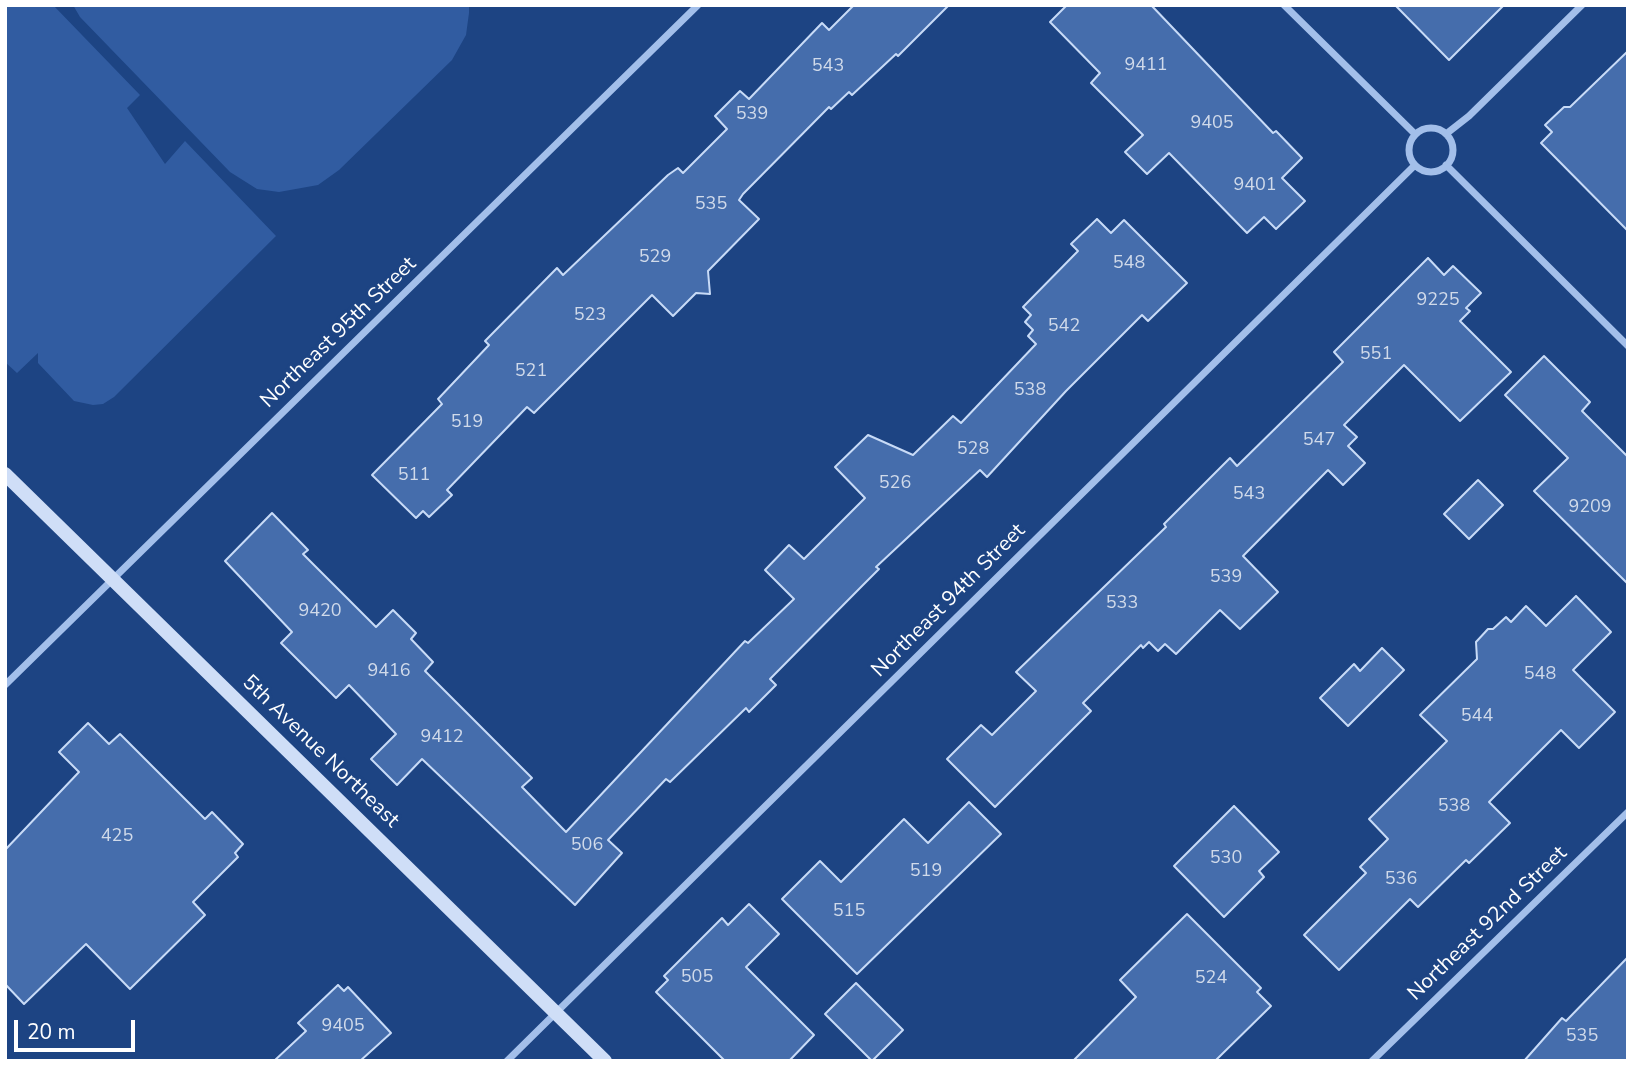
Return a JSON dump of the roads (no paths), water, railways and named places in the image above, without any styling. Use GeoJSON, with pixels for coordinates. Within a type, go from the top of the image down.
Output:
{"type":"FeatureCollection","features":[{"type":"Feature","properties":{"kind":"main road","name":"5th Avenue Northeast"},"geometry":{"type":"LineString","coordinates":[[5,474],[605,1061]]}},
{"type":"Feature","properties":{"kind":"street","name":"Northeast 95th Street"},"geometry":{"type":"LineString","coordinates":[[5,685],[698,5]]}},
{"type":"Feature","properties":{"kind":"street"},"geometry":{"type":"LineString","coordinates":[[1284,5],[1415,134]]}},
{"type":"Feature","properties":{"kind":"street"},"geometry":{"type":"LineString","coordinates":[[1446,134],[1469,116],[1582,5]]}},
{"type":"Feature","properties":{"kind":"street"},"geometry":{"type":"LineString","coordinates":[[1430,128],[1446,134],[1452,150],[1446,165],[1431,171],[1415,165],[1409,150],[1415,134],[1430,128]]}},
{"type":"Feature","properties":{"kind":"street","name":"Northeast 94th Street"},"geometry":{"type":"LineString","coordinates":[[507,1061],[1415,165]]}},
{"type":"Feature","properties":{"kind":"street"},"geometry":{"type":"LineString","coordinates":[[1446,165],[1628,346]]}},
{"type":"Feature","properties":{"kind":"street","name":"Northeast 92nd Street"},"geometry":{"type":"LineString","coordinates":[[1372,1061],[1628,812]]}}]}
